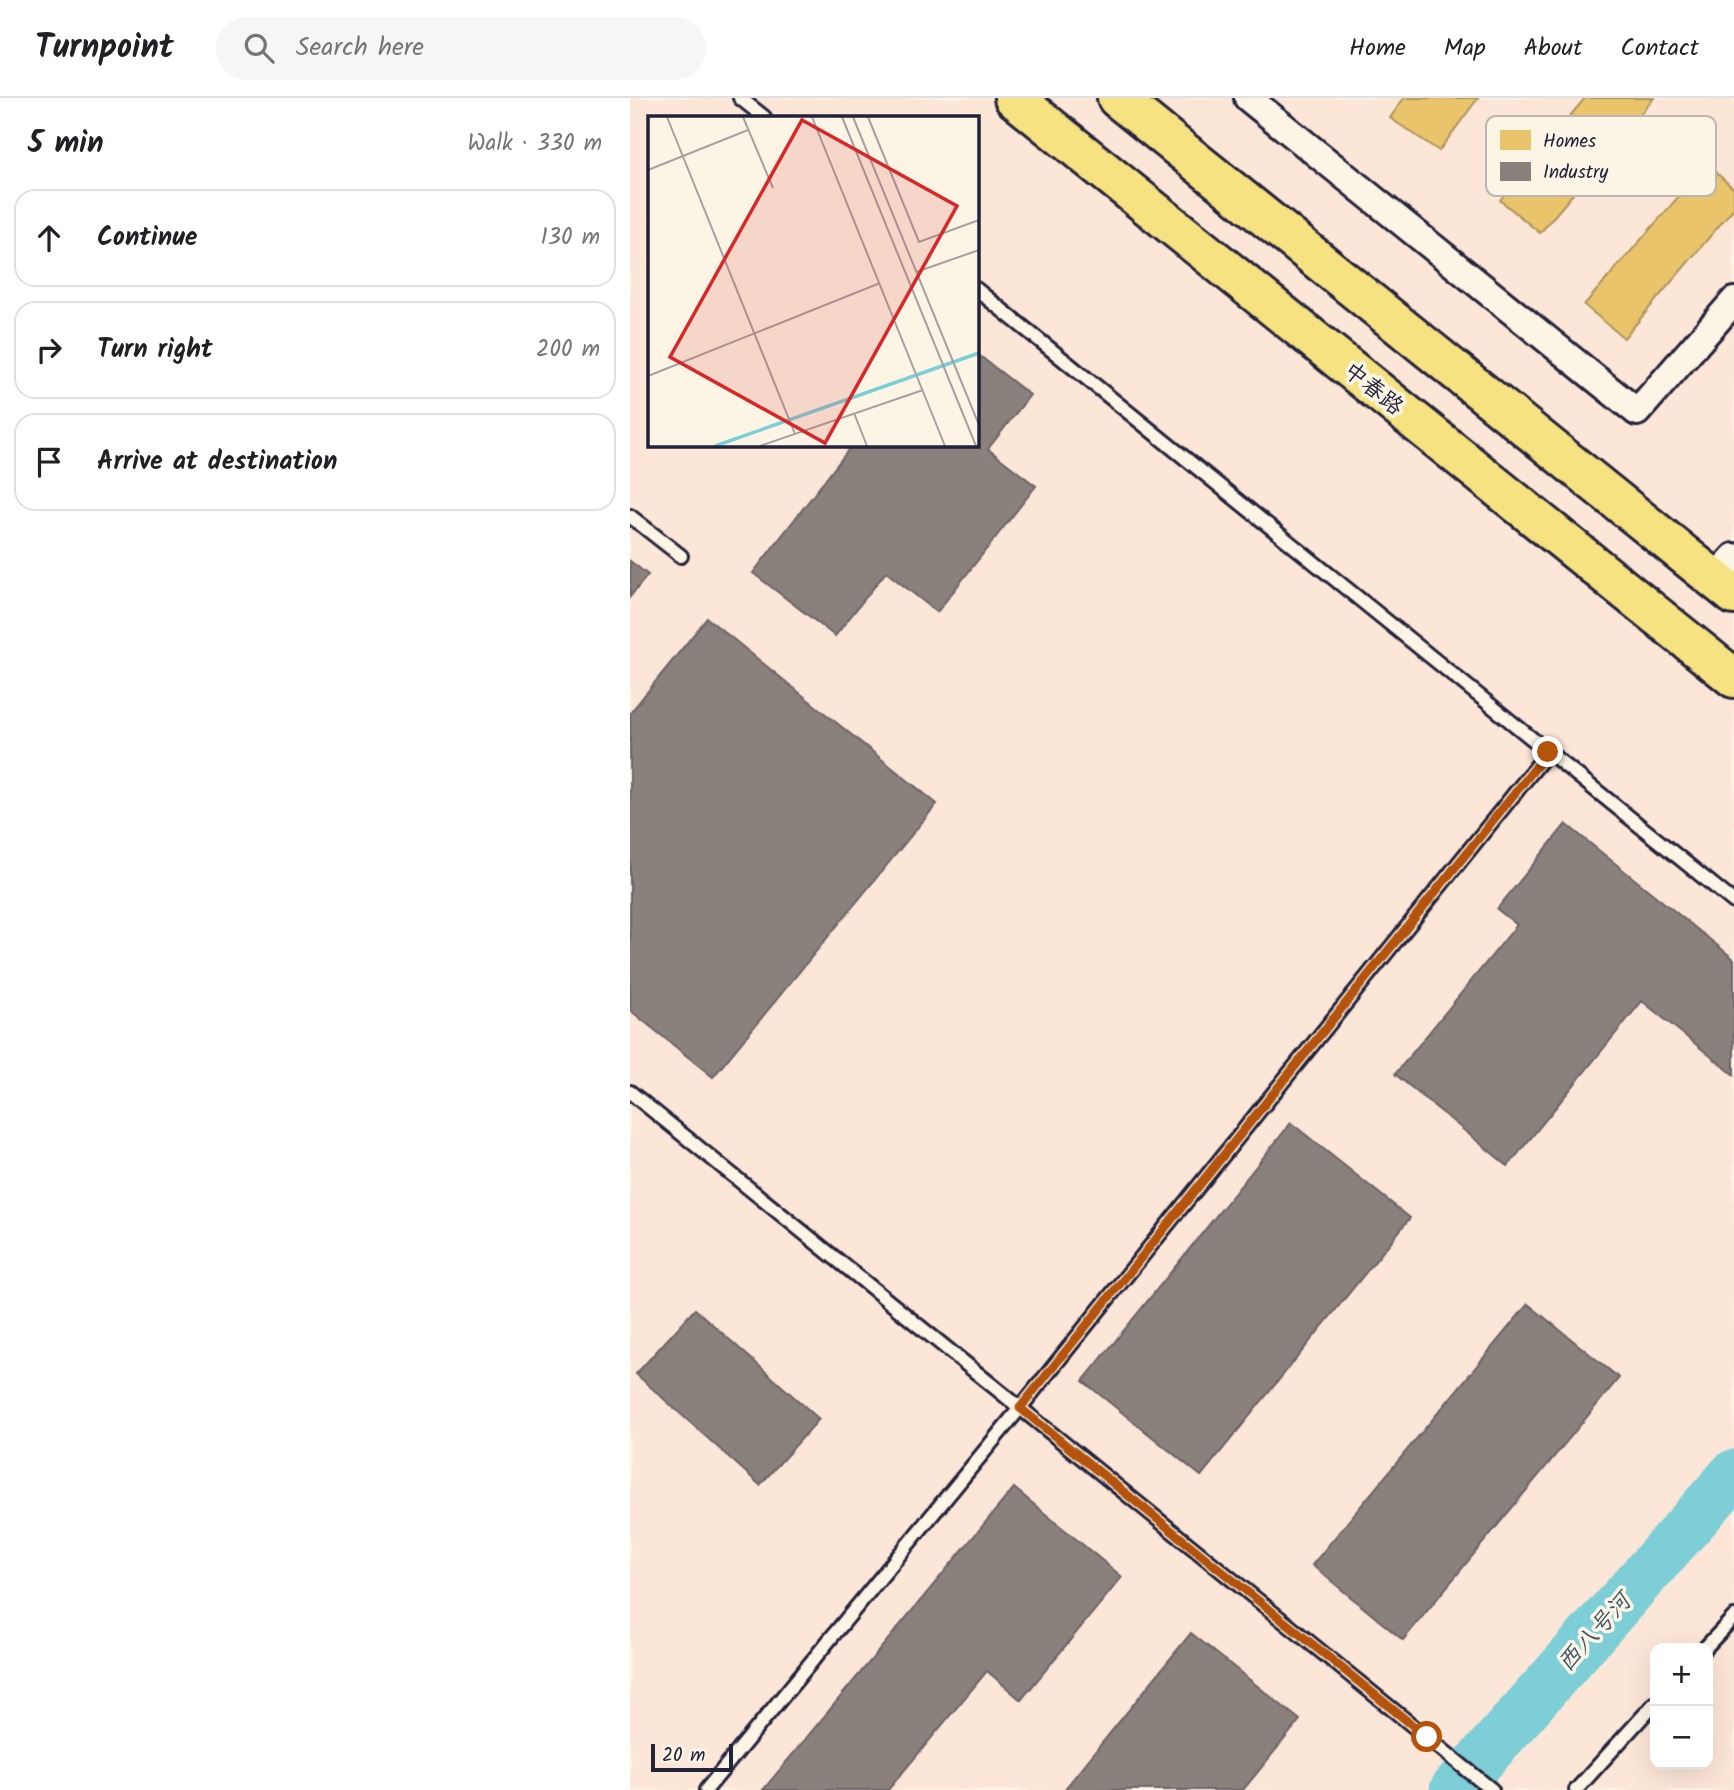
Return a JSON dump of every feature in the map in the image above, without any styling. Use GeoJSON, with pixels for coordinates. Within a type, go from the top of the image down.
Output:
{"type":"FeatureCollection","features":[{"type":"Feature","properties":{"kind":"main road","name":"中春路"},"geometry":{"type":"LineString","coordinates":[[1014,98],[1734,678]]}},
{"type":"Feature","properties":{"kind":"main road"},"geometry":{"type":"LineString","coordinates":[[1117,98],[1727,577]]}},
{"type":"Feature","properties":{"kind":"street"},"geometry":{"type":"LineString","coordinates":[[1248,98],[1637,412],[1734,301]]}},
{"type":"Feature","properties":{"kind":"lane"},"geometry":{"type":"LineString","coordinates":[[740,98],[763,116]]}},
{"type":"Feature","properties":{"kind":"lane"},"geometry":{"type":"LineString","coordinates":[[978,291],[1734,902]]}},
{"type":"Feature","properties":{"kind":"lane"},"geometry":{"type":"LineString","coordinates":[[630,516],[681,556]]}},
{"type":"Feature","properties":{"kind":"lane"},"geometry":{"type":"LineString","coordinates":[[706,1790],[1020,1408],[1548,752]]}},
{"type":"Feature","properties":{"kind":"lane"},"geometry":{"type":"LineString","coordinates":[[630,1092],[1492,1790]]}},
{"type":"Feature","properties":{"kind":"lane"},"geometry":{"type":"LineString","coordinates":[[1710,1643],[1734,1617]]}},
{"type":"Feature","properties":{"kind":"lane"},"geometry":{"type":"LineString","coordinates":[[1576,1790],[1652,1706]]}},
{"type":"Feature","properties":{"kind":"shaded area"},"geometry":{"type":"Polygon","coordinates":[[[630,98],[1734,98],[1734,1790],[630,1790],[630,98]]]}},
{"type":"Feature","properties":{"kind":"building: Homes"},"geometry":{"type":"Polygon","coordinates":[[[1404,98],[1478,98],[1439,151],[1390,118],[1404,98]]]}},
{"type":"Feature","properties":{"kind":"building: Homes"},"geometry":{"type":"Polygon","coordinates":[[[1585,98],[1654,98],[1639,116],[1570,116],[1585,98]]]}},
{"type":"Feature","properties":{"kind":"building: Homes"},"geometry":{"type":"Polygon","coordinates":[[[1716,172],[1734,189],[1734,208],[1624,338],[1584,305],[1679,196],[1716,196],[1716,172]]]}},
{"type":"Feature","properties":{"kind":"building: Homes"},"geometry":{"type":"Polygon","coordinates":[[[1503,196],[1571,196],[1540,233],[1500,200],[1503,196]]]}},
{"type":"Feature","properties":{"kind":"building: Industry"},"geometry":{"type":"Polygon","coordinates":[[[978,355],[1030,395],[988,449],[1036,486],[937,612],[886,572],[835,636],[753,573],[851,446],[978,446],[978,355]]]}},
{"type":"Feature","properties":{"kind":"building: Industry"},"geometry":{"type":"Polygon","coordinates":[[[630,561],[648,575],[630,597],[630,561]]]}},
{"type":"Feature","properties":{"kind":"building: Industry"},"geometry":{"type":"Polygon","coordinates":[[[707,618],[937,804],[713,1077],[630,1010],[630,713],[707,618]]]}},
{"type":"Feature","properties":{"kind":"building: Industry"},"geometry":{"type":"Polygon","coordinates":[[[1566,824],[1734,959],[1734,1075],[1642,1001],[1508,1166],[1395,1074],[1517,925],[1497,909],[1566,824]]]}},
{"type":"Feature","properties":{"kind":"building: Industry"},"geometry":{"type":"Polygon","coordinates":[[[1291,1123],[1410,1218],[1201,1476],[1083,1381],[1291,1123]]]}},
{"type":"Feature","properties":{"kind":"building: Industry"},"geometry":{"type":"Polygon","coordinates":[[[1528,1304],[1619,1378],[1403,1640],[1312,1565],[1528,1304]]]}},
{"type":"Feature","properties":{"kind":"building: Industry"},"geometry":{"type":"Polygon","coordinates":[[[695,1309],[819,1419],[760,1485],[636,1374],[695,1309]]]}},
{"type":"Feature","properties":{"kind":"building: Industry"},"geometry":{"type":"Polygon","coordinates":[[[1014,1488],[1122,1577],[1021,1700],[987,1671],[888,1790],[763,1790],[1014,1488]]]}},
{"type":"Feature","properties":{"kind":"building: Industry"},"geometry":{"type":"Polygon","coordinates":[[[1191,1633],[1300,1720],[1243,1790],[1064,1790],[1191,1633]]]}},
{"type":"Feature","properties":{"kind":"waterway","name":"西八号河"},"geometry":{"type":"LineString","coordinates":[[1454,1790],[1734,1474]]}},
{"type":"Feature","properties":{"kind":"route"},"geometry":{"type":"LineString","coordinates":[[1427,1737],[1020,1408],[1548,752]]}}]}
